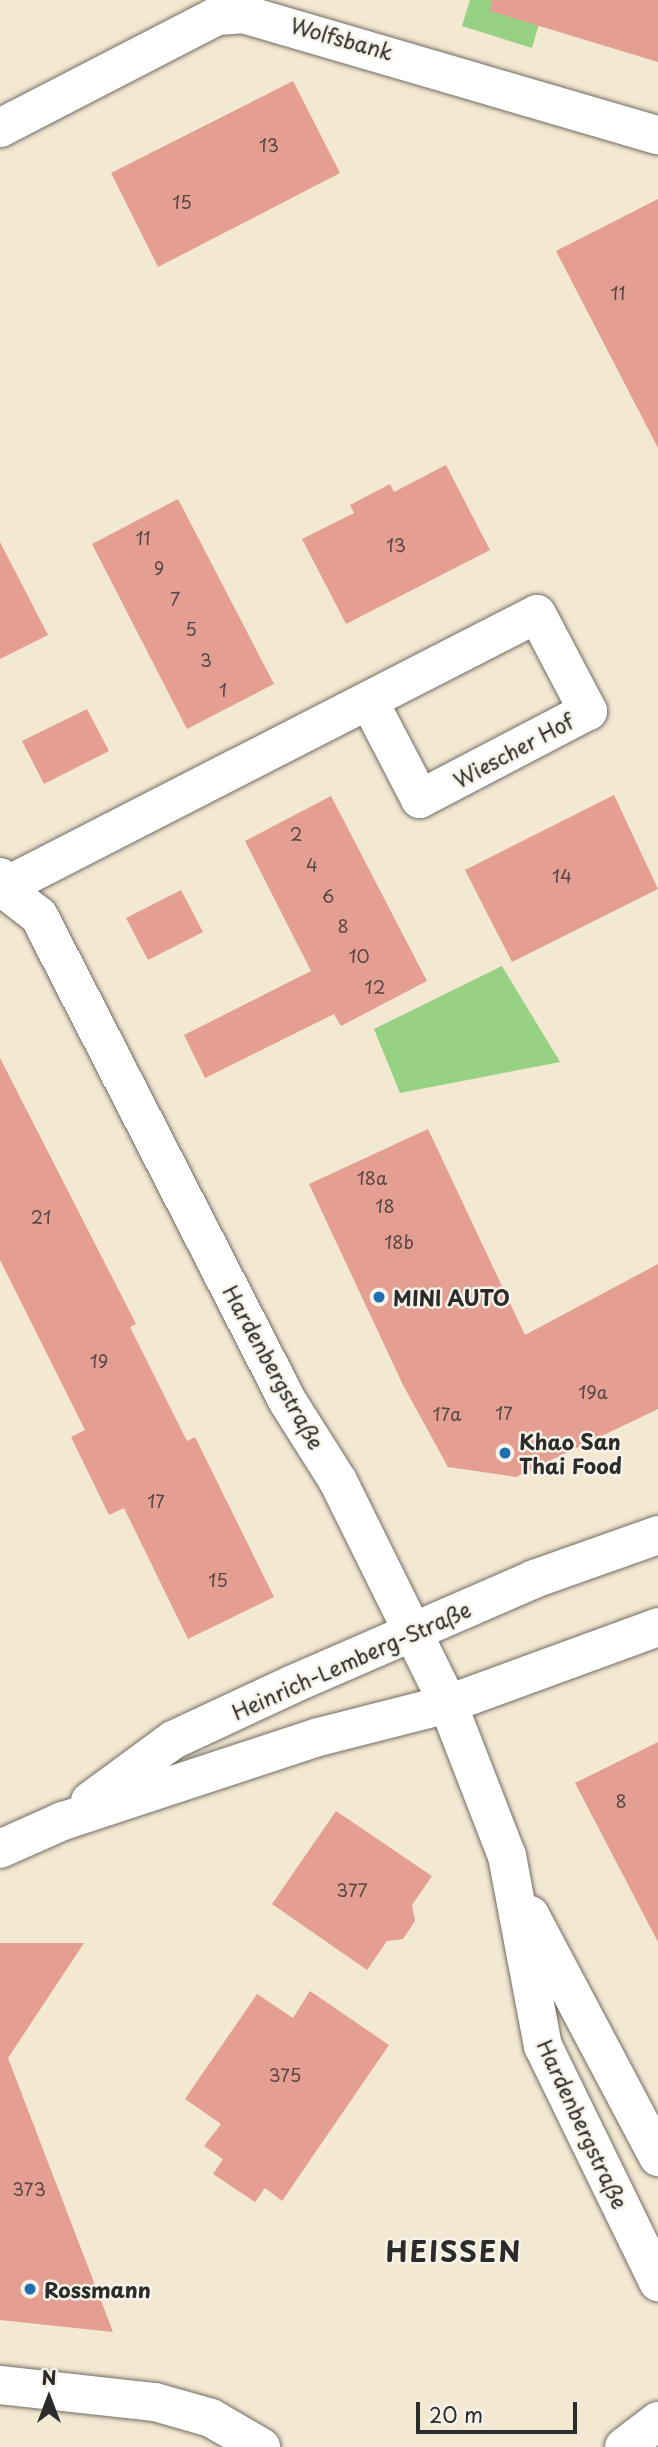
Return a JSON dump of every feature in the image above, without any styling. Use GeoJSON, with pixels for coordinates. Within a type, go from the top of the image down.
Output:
{"type":"FeatureCollection","features":[{"type":"Feature","properties":{"kind":"street","name":"Wolfsbank"},"geometry":{"type":"LineString","coordinates":[[0,128],[217,16],[243,14],[658,135]]}},
{"type":"Feature","properties":{"kind":"street","name":"Wiescher Hof"},"geometry":{"type":"LineString","coordinates":[[1,885],[537,614],[588,711],[420,799],[369,701]]}},
{"type":"Feature","properties":{"kind":"street","name":"Hardenbergstraße"},"geometry":{"type":"LineString","coordinates":[[1,885],[39,916],[288,1402],[338,1481],[410,1632],[448,1704],[511,1878],[658,2158]]}},
{"type":"Feature","properties":{"kind":"street","name":"Heinrich-Lemberg-Straße"},"geometry":{"type":"LineString","coordinates":[[63,1821],[173,1740],[410,1632],[658,1535]]}},
{"type":"Feature","properties":{"kind":"street","name":"Heinrich-Lemberg-Straße"},"geometry":{"type":"LineString","coordinates":[[0,1849],[63,1821],[319,1737],[448,1704],[658,1627]]}},
{"type":"Feature","properties":{"kind":"street","name":"Hardenbergstraße"},"geometry":{"type":"LineString","coordinates":[[511,1878],[543,2046],[658,2282]]}},
{"type":"Feature","properties":{"kind":"street"},"geometry":{"type":"LineString","coordinates":[[0,2385],[155,2402],[211,2418],[261,2447]]}},
{"type":"Feature","properties":{"kind":"street"},"geometry":{"type":"LineString","coordinates":[[624,2447],[658,2421]]}},
{"type":"Feature","properties":{"kind":"green space"},"geometry":{"type":"Polygon","coordinates":[[[470,0],[546,0],[532,48],[462,26],[470,0]]]}},
{"type":"Feature","properties":{"kind":"green space"},"geometry":{"type":"Polygon","coordinates":[[[502,966],[560,1062],[400,1093],[374,1029],[502,966]]]}},
{"type":"Feature","properties":{"kind":"building"},"geometry":{"type":"Polygon","coordinates":[[[492,0],[658,0],[658,62],[490,11],[492,0]]]}},
{"type":"Feature","properties":{"kind":"building"},"geometry":{"type":"Polygon","coordinates":[[[293,81],[340,173],[158,267],[111,173],[293,81]]]}},
{"type":"Feature","properties":{"kind":"building"},"geometry":{"type":"Polygon","coordinates":[[[658,199],[658,448],[556,251],[658,199]]]}},
{"type":"Feature","properties":{"kind":"building"},"geometry":{"type":"Polygon","coordinates":[[[446,465],[490,550],[346,624],[302,539],[354,513],[350,505],[390,484],[394,492],[446,465]]]}},
{"type":"Feature","properties":{"kind":"building"},"geometry":{"type":"Polygon","coordinates":[[[178,499],[274,684],[187,729],[92,544],[178,499]]]}},
{"type":"Feature","properties":{"kind":"building"},"geometry":{"type":"Polygon","coordinates":[[[0,542],[48,635],[0,659],[0,542]]]}},
{"type":"Feature","properties":{"kind":"building"},"geometry":{"type":"Polygon","coordinates":[[[87,709],[109,751],[44,784],[22,741],[87,709]]]}},
{"type":"Feature","properties":{"kind":"building"},"geometry":{"type":"Polygon","coordinates":[[[614,795],[658,889],[512,962],[465,870],[614,795]]]}},
{"type":"Feature","properties":{"kind":"building"},"geometry":{"type":"Polygon","coordinates":[[[331,796],[427,981],[341,1026],[334,1014],[205,1078],[184,1035],[311,971],[245,841],[331,796]]]}},
{"type":"Feature","properties":{"kind":"building"},"geometry":{"type":"Polygon","coordinates":[[[181,890],[203,932],[148,960],[126,918],[181,890]]]}},
{"type":"Feature","properties":{"kind":"building"},"geometry":{"type":"Polygon","coordinates":[[[0,1058],[136,1324],[130,1327],[187,1441],[195,1437],[274,1597],[188,1639],[124,1508],[109,1515],[71,1437],[85,1430],[0,1260],[0,1058]]]}},
{"type":"Feature","properties":{"kind":"building"},"geometry":{"type":"Polygon","coordinates":[[[428,1129],[525,1335],[658,1264],[658,1409],[516,1477],[448,1467],[403,1385],[309,1184],[428,1129]]]}},
{"type":"Feature","properties":{"kind":"building"},"geometry":{"type":"Polygon","coordinates":[[[658,1742],[658,1942],[575,1783],[658,1742]]]}},
{"type":"Feature","properties":{"kind":"building"},"geometry":{"type":"Polygon","coordinates":[[[336,1811],[432,1876],[412,1905],[415,1921],[403,1939],[387,1941],[367,1970],[272,1904],[336,1811]]]}},
{"type":"Feature","properties":{"kind":"building"},"geometry":{"type":"Polygon","coordinates":[[[0,1943],[84,1943],[8,2058],[113,2332],[0,2320],[0,1943]]]}},
{"type":"Feature","properties":{"kind":"building"},"geometry":{"type":"Polygon","coordinates":[[[310,1991],[389,2045],[282,2201],[265,2188],[255,2202],[213,2174],[223,2159],[204,2146],[221,2124],[185,2099],[257,1994],[293,2018],[310,1991]]]}},
{"type":"Feature","properties":{"kind":"place","name":"MINI AUTO"},"geometry":{"type":"Point","coordinates":[379,1297]}},
{"type":"Feature","properties":{"kind":"place","name":"Khao San Thai Food"},"geometry":{"type":"Point","coordinates":[505,1453]}},
{"type":"Feature","properties":{"kind":"place","name":"Rossmann"},"geometry":{"type":"Point","coordinates":[30,2289]}},
{"type":"Feature","properties":{"kind":"district","name":"HEISSEN"},"geometry":{"type":"Point","coordinates":[454,2251]}}]}
